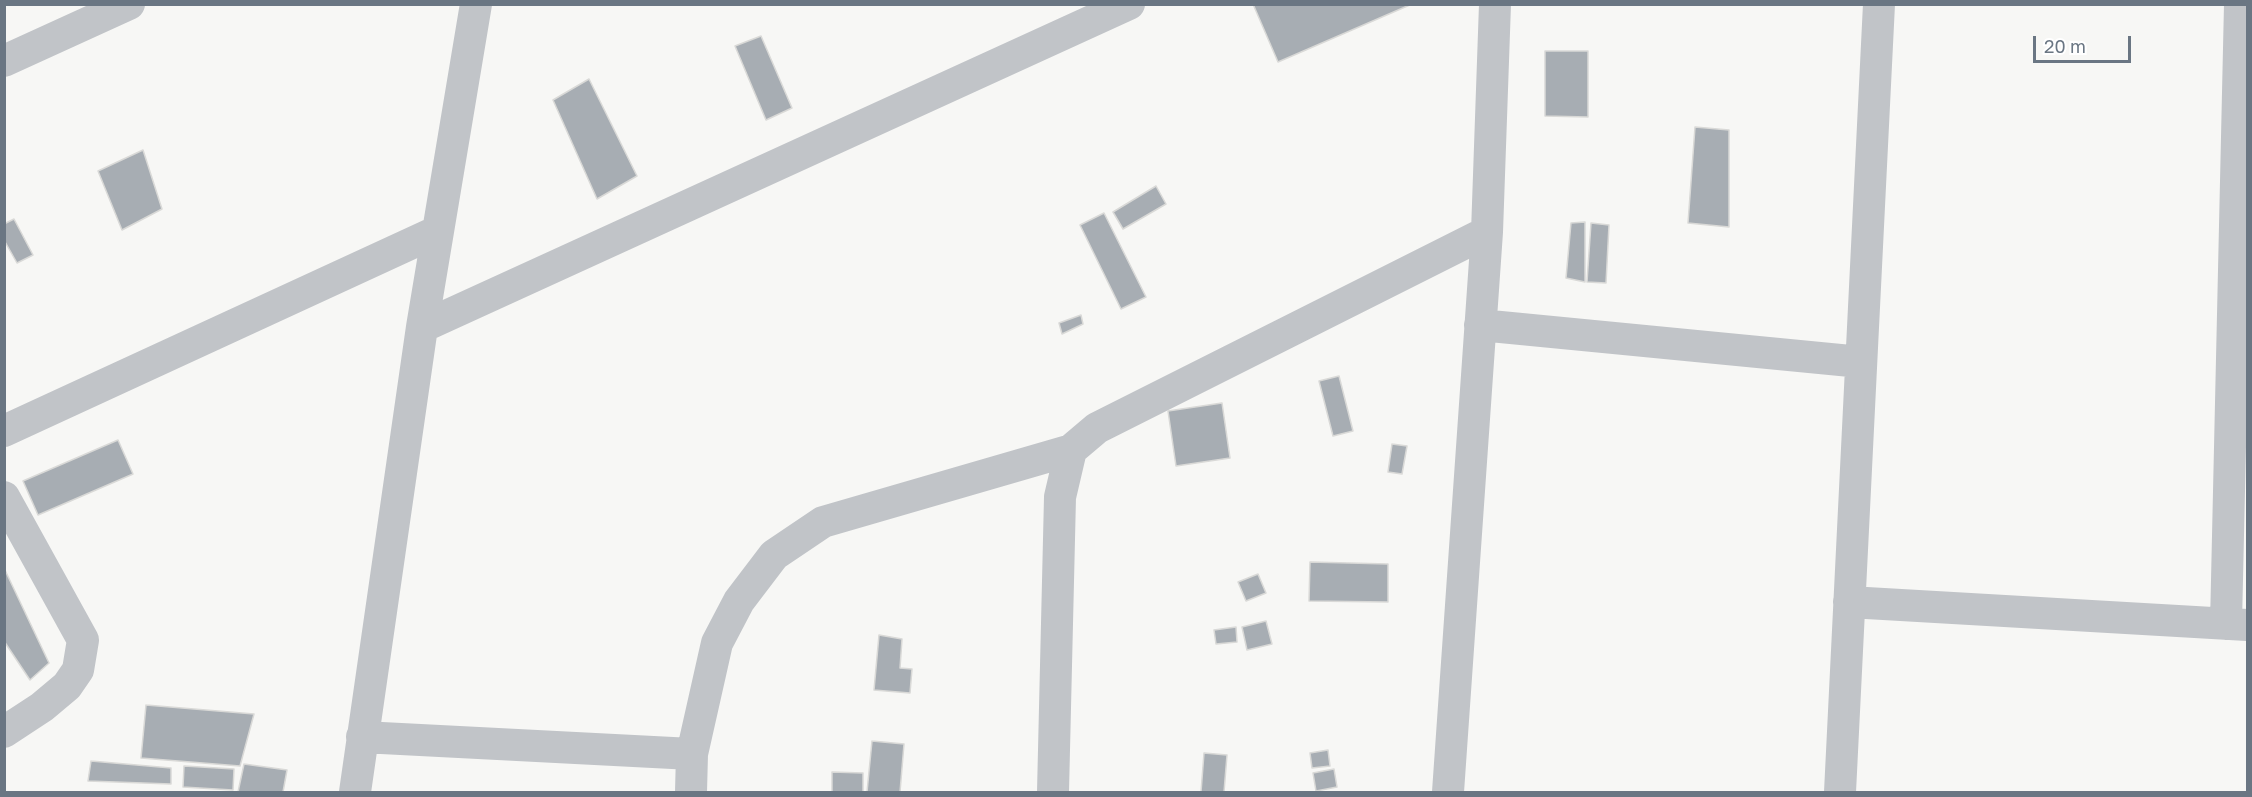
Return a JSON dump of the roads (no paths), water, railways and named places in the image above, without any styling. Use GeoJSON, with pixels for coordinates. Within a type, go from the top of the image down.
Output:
{"type":"FeatureCollection","features":[{"type":"Feature","properties":{"kind":"street"},"geometry":{"type":"LineString","coordinates":[[4,61],[129,4]]}},
{"type":"Feature","properties":{"kind":"street"},"geometry":{"type":"LineString","coordinates":[[355,792],[422,327],[476,4]]}},
{"type":"Feature","properties":{"kind":"street"},"geometry":{"type":"LineString","coordinates":[[422,327],[1129,4]]}},
{"type":"Feature","properties":{"kind":"street"},"geometry":{"type":"LineString","coordinates":[[1448,792],[1487,232],[1495,4]]}},
{"type":"Feature","properties":{"kind":"street"},"geometry":{"type":"LineString","coordinates":[[1840,792],[1879,4]]}},
{"type":"Feature","properties":{"kind":"street"},"geometry":{"type":"LineString","coordinates":[[1849,602],[2237,625],[2241,270],[2240,4]]}},
{"type":"Feature","properties":{"kind":"street"},"geometry":{"type":"LineString","coordinates":[[4,431],[438,231]]}},
{"type":"Feature","properties":{"kind":"street"},"geometry":{"type":"LineString","coordinates":[[691,792],[692,754],[717,643],[739,601],[774,555],[823,522],[1071,450],[1097,428],[1487,232]]}},
{"type":"Feature","properties":{"kind":"street"},"geometry":{"type":"LineString","coordinates":[[1480,325],[1861,362]]}},
{"type":"Feature","properties":{"kind":"street"},"geometry":{"type":"LineString","coordinates":[[1053,792],[1060,497],[1071,450]]}},
{"type":"Feature","properties":{"kind":"street"},"geometry":{"type":"LineString","coordinates":[[4,497],[83,640],[78,670],[67,686],[4,732]]}},
{"type":"Feature","properties":{"kind":"street"},"geometry":{"type":"LineString","coordinates":[[362,737],[692,754]]}}]}
